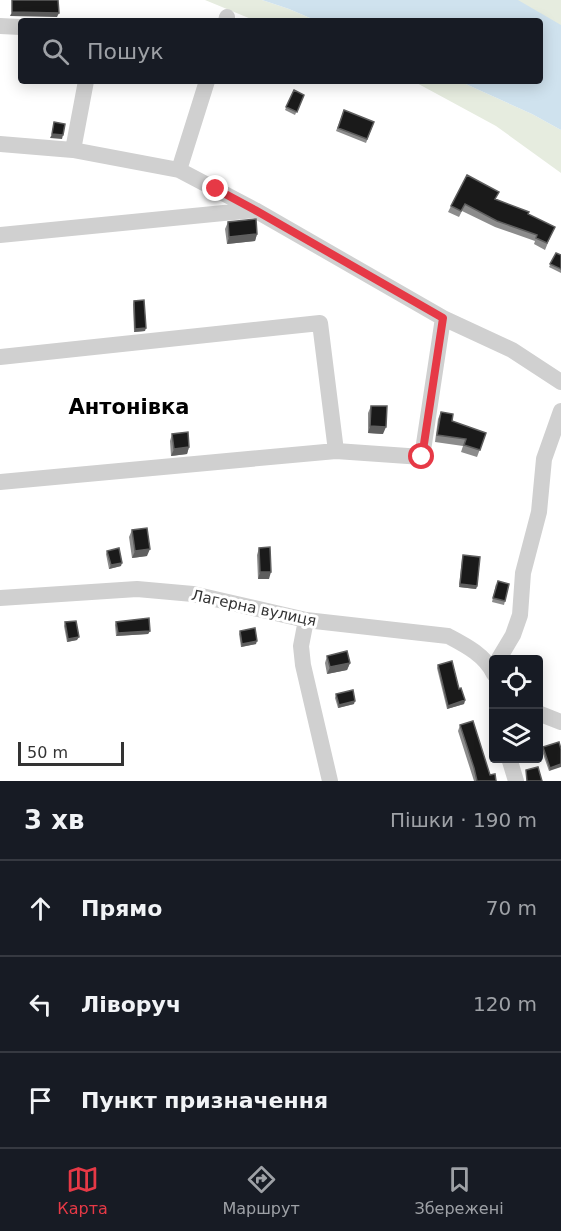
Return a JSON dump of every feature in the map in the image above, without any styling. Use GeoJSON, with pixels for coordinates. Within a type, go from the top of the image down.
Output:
{"type":"FeatureCollection","features":[{"type":"Feature","properties":{"kind":"street"},"geometry":{"type":"LineString","coordinates":[[0,26],[18,27]]}},
{"type":"Feature","properties":{"kind":"street"},"geometry":{"type":"LineString","coordinates":[[73,150],[85,84]]}},
{"type":"Feature","properties":{"kind":"street"},"geometry":{"type":"LineString","coordinates":[[179,170],[206,84]]}},
{"type":"Feature","properties":{"kind":"street"},"geometry":{"type":"LineString","coordinates":[[0,144],[73,150],[179,170],[255,210],[443,318],[512,350],[561,382]]}},
{"type":"Feature","properties":{"kind":"street"},"geometry":{"type":"LineString","coordinates":[[0,235],[255,210]]}},
{"type":"Feature","properties":{"kind":"street"},"geometry":{"type":"LineString","coordinates":[[0,482],[336,451],[422,457],[443,318]]}},
{"type":"Feature","properties":{"kind":"street"},"geometry":{"type":"LineString","coordinates":[[0,357],[320,323],[336,451]]}},
{"type":"Feature","properties":{"kind":"street"},"geometry":{"type":"LineString","coordinates":[[501,655],[513,635],[520,615],[523,573],[539,512],[544,459],[561,411]]}},
{"type":"Feature","properties":{"kind":"street","name":"Лагерна вулиця"},"geometry":{"type":"LineString","coordinates":[[0,598],[137,589],[193,594],[306,620],[448,636],[468,646],[489,663]]}},
{"type":"Feature","properties":{"kind":"street"},"geometry":{"type":"LineString","coordinates":[[306,620],[301,646],[303,664],[330,781]]}},
{"type":"Feature","properties":{"kind":"street"},"geometry":{"type":"LineString","coordinates":[[543,715],[561,722]]}},
{"type":"Feature","properties":{"kind":"street"},"geometry":{"type":"LineString","coordinates":[[510,763],[516,781]]}},
{"type":"Feature","properties":{"kind":"shaded area"},"geometry":{"type":"Polygon","coordinates":[[[205,0],[262,0],[310,18],[249,18],[205,0]]]}},
{"type":"Feature","properties":{"kind":"shaded area"},"geometry":{"type":"Polygon","coordinates":[[[460,0],[561,0],[561,58],[543,26],[543,18],[529,18],[460,0]]]}},
{"type":"Feature","properties":{"kind":"shaded area"},"geometry":{"type":"Polygon","coordinates":[[[419,84],[466,84],[532,114],[561,130],[561,173],[496,126],[419,84]]]}},
{"type":"Feature","properties":{"kind":"water"},"geometry":{"type":"Polygon","coordinates":[[[262,0],[518,0],[561,25],[561,130],[532,114],[466,84],[543,84],[543,18],[310,18],[262,0]]]}},
{"type":"Feature","properties":{"kind":"building"},"geometry":{"type":"Polygon","coordinates":[[[12,0],[58,0],[59,13],[12,12],[12,0]]]}},
{"type":"Feature","properties":{"kind":"building"},"geometry":{"type":"Polygon","coordinates":[[[294,90],[304,95],[297,112],[286,107],[294,90]]]}},
{"type":"Feature","properties":{"kind":"building"},"geometry":{"type":"Polygon","coordinates":[[[344,110],[374,122],[367,139],[338,128],[344,110]]]}},
{"type":"Feature","properties":{"kind":"building"},"geometry":{"type":"Polygon","coordinates":[[[54,122],[65,124],[63,135],[52,134],[54,122]]]}},
{"type":"Feature","properties":{"kind":"building"},"geometry":{"type":"Polygon","coordinates":[[[467,175],[499,192],[495,199],[529,212],[528,214],[555,227],[547,243],[536,238],[537,235],[497,221],[465,204],[461,211],[451,206],[467,175]]]}},
{"type":"Feature","properties":{"kind":"building"},"geometry":{"type":"Polygon","coordinates":[[[256,219],[257,234],[229,237],[228,222],[256,219]]]}},
{"type":"Feature","properties":{"kind":"building"},"geometry":{"type":"Polygon","coordinates":[[[556,253],[561,255],[561,269],[550,264],[556,253]]]}},
{"type":"Feature","properties":{"kind":"building"},"geometry":{"type":"Polygon","coordinates":[[[144,300],[146,328],[135,329],[134,301],[144,300]]]}},
{"type":"Feature","properties":{"kind":"building"},"geometry":{"type":"Polygon","coordinates":[[[371,406],[387,406],[386,427],[370,426],[371,406]]]}},
{"type":"Feature","properties":{"kind":"building"},"geometry":{"type":"Polygon","coordinates":[[[441,412],[453,414],[452,421],[486,433],[480,450],[464,445],[466,439],[437,435],[441,412]]]}},
{"type":"Feature","properties":{"kind":"building"},"geometry":{"type":"Polygon","coordinates":[[[188,432],[189,447],[174,449],[172,434],[188,432]]]}},
{"type":"Feature","properties":{"kind":"building"},"geometry":{"type":"Polygon","coordinates":[[[147,528],[150,549],[135,551],[132,530],[147,528]]]}},
{"type":"Feature","properties":{"kind":"building"},"geometry":{"type":"Polygon","coordinates":[[[270,547],[271,572],[260,572],[259,548],[270,547]]]}},
{"type":"Feature","properties":{"kind":"building"},"geometry":{"type":"Polygon","coordinates":[[[119,548],[122,563],[111,565],[107,551],[119,548]]]}},
{"type":"Feature","properties":{"kind":"building"},"geometry":{"type":"Polygon","coordinates":[[[463,555],[480,557],[477,586],[460,584],[463,555]]]}},
{"type":"Feature","properties":{"kind":"building"},"geometry":{"type":"Polygon","coordinates":[[[498,581],[509,584],[505,601],[493,598],[498,581]]]}},
{"type":"Feature","properties":{"kind":"building"},"geometry":{"type":"Polygon","coordinates":[[[149,618],[150,631],[118,633],[116,622],[149,618]]]}},
{"type":"Feature","properties":{"kind":"building"},"geometry":{"type":"Polygon","coordinates":[[[76,621],[79,637],[68,639],[65,622],[76,621]]]}},
{"type":"Feature","properties":{"kind":"building"},"geometry":{"type":"Polygon","coordinates":[[[255,628],[257,641],[242,644],[240,631],[255,628]]]}},
{"type":"Feature","properties":{"kind":"building"},"geometry":{"type":"Polygon","coordinates":[[[347,651],[350,663],[330,667],[327,656],[347,651]]]}},
{"type":"Feature","properties":{"kind":"building"},"geometry":{"type":"Polygon","coordinates":[[[452,661],[459,689],[461,688],[465,700],[448,706],[438,665],[452,661]]]}},
{"type":"Feature","properties":{"kind":"building"},"geometry":{"type":"Polygon","coordinates":[[[353,690],[355,701],[339,705],[336,694],[353,690]]]}},
{"type":"Feature","properties":{"kind":"building"},"geometry":{"type":"Polygon","coordinates":[[[473,721],[490,775],[495,774],[496,781],[477,781],[460,725],[473,721]]]}},
{"type":"Feature","properties":{"kind":"building"},"geometry":{"type":"Polygon","coordinates":[[[559,742],[561,764],[550,768],[543,747],[559,742]]]}},
{"type":"Feature","properties":{"kind":"building"},"geometry":{"type":"Polygon","coordinates":[[[538,767],[542,781],[527,781],[526,770],[538,767]]]}},
{"type":"Feature","properties":{"kind":"district","name":"Антонівка"},"geometry":{"type":"Point","coordinates":[129,407]}},
{"type":"Feature","properties":{"kind":"route"},"geometry":{"type":"LineString","coordinates":[[216,189],[443,318],[422,457]]}}]}
